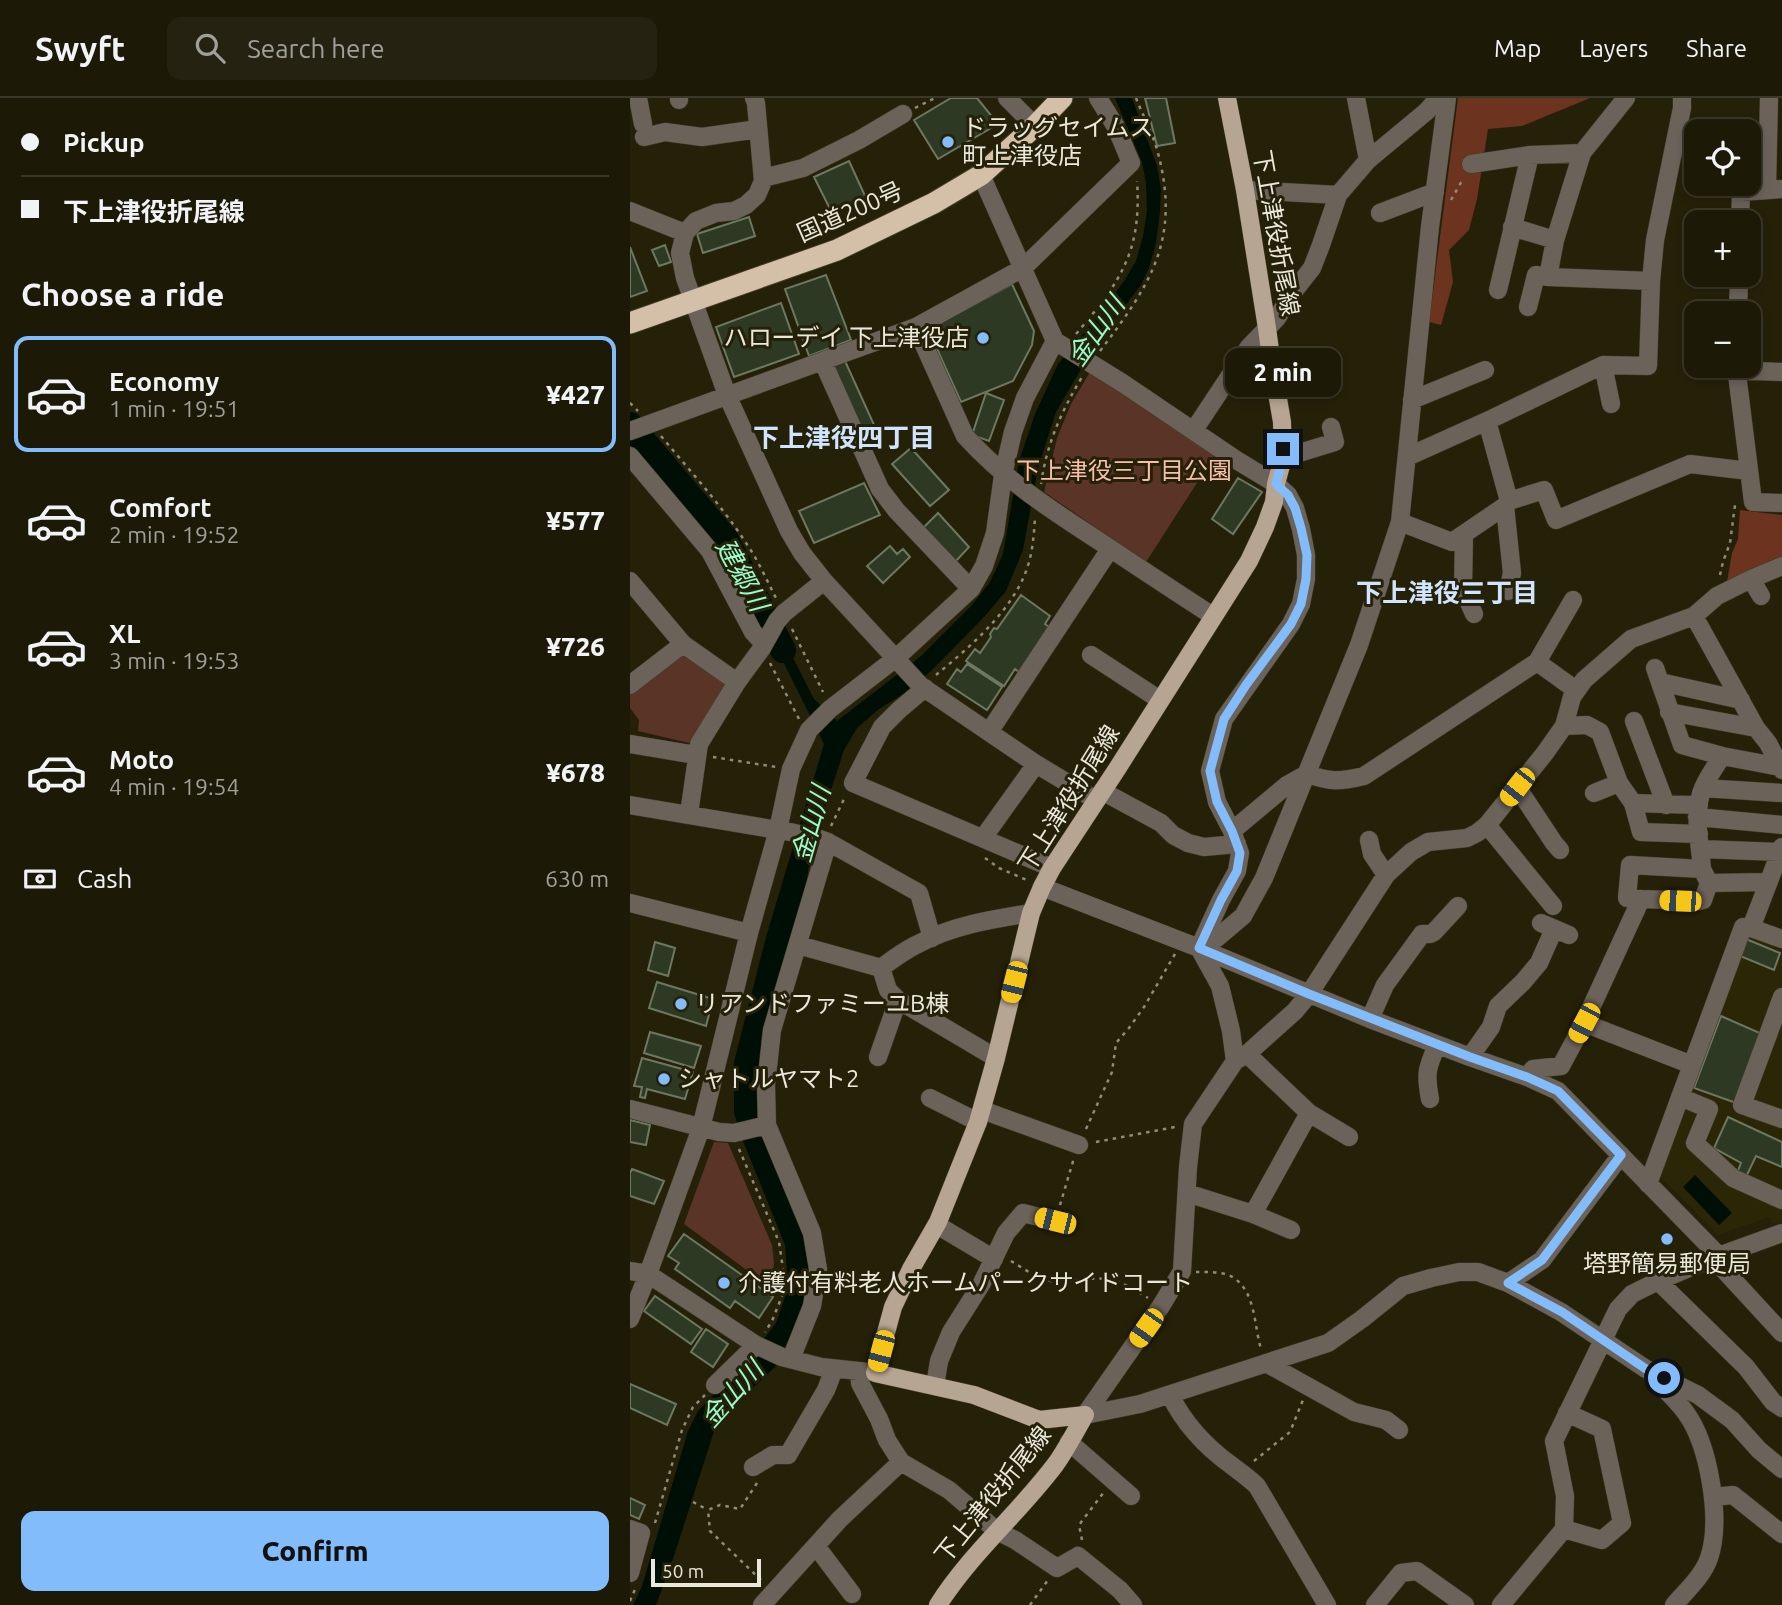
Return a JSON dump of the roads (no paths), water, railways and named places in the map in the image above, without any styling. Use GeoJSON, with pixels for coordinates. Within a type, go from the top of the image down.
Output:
{"type":"FeatureCollection","features":[{"type":"Feature","properties":{"kind":"highway","name":"国道200号"},"geometry":{"type":"LineString","coordinates":[[630,323],[837,250],[934,203],[981,175],[1062,98]]}},
{"type":"Feature","properties":{"kind":"main road","name":"下上津役折尾線"},"geometry":{"type":"LineString","coordinates":[[1085,1415],[1039,1420],[974,1395],[867,1372],[911,1269],[937,1225],[980,1116],[1031,913],[1042,887],[1254,551],[1274,502],[1283,458],[1282,422],[1245,190],[1227,98]]}},
{"type":"Feature","properties":{"kind":"main road","name":"下上津役折尾線"},"geometry":{"type":"LineString","coordinates":[[938,1605],[953,1581],[1055,1465],[1085,1415]]}},
{"type":"Feature","properties":{"kind":"street"},"geometry":{"type":"LineString","coordinates":[[638,98],[644,130],[702,137],[758,129]]}},
{"type":"Feature","properties":{"kind":"street"},"geometry":{"type":"LineString","coordinates":[[754,98],[763,178],[757,195],[734,211],[716,213],[696,221],[685,233],[680,254],[685,278],[727,395],[789,531],[824,581],[923,687],[1036,764],[1161,823],[1173,835],[1188,843],[1204,847],[1235,838],[1287,785],[1307,774],[1326,780],[1342,781],[1364,776],[1538,662],[1573,600]]}},
{"type":"Feature","properties":{"kind":"street"},"geometry":{"type":"LineString","coordinates":[[1007,98],[1035,126]]}},
{"type":"Feature","properties":{"kind":"street"},"geometry":{"type":"LineString","coordinates":[[641,427],[916,327],[1023,268],[1131,163],[1116,127],[1098,98]]}},
{"type":"Feature","properties":{"kind":"street"},"geometry":{"type":"LineString","coordinates":[[1356,98],[1368,160]]}},
{"type":"Feature","properties":{"kind":"street"},"geometry":{"type":"LineString","coordinates":[[1194,430],[1249,347],[1277,318],[1312,268],[1338,195],[1368,160],[1427,111],[1438,98]]}},
{"type":"Feature","properties":{"kind":"street"},"geometry":{"type":"LineString","coordinates":[[1190,945],[1217,938],[1243,916],[1264,878],[1359,645],[1400,522],[1430,227],[1447,98]]}},
{"type":"Feature","properties":{"kind":"street"},"geometry":{"type":"LineString","coordinates":[[1548,277],[1555,240],[1582,153],[1626,98]]}},
{"type":"Feature","properties":{"kind":"street"},"geometry":{"type":"LineString","coordinates":[[1407,457],[1603,365],[1648,366],[1655,240],[1682,98]]}},
{"type":"Feature","properties":{"kind":"street"},"geometry":{"type":"LineString","coordinates":[[1740,210],[1741,192],[1775,189],[1769,98]]}},
{"type":"Feature","properties":{"kind":"street"},"geometry":{"type":"LineString","coordinates":[[763,178],[803,168],[903,114]]}},
{"type":"Feature","properties":{"kind":"street"},"geometry":{"type":"LineString","coordinates":[[1471,164],[1530,155],[1582,153]]}},
{"type":"Feature","properties":{"kind":"street"},"geometry":{"type":"LineString","coordinates":[[1497,290],[1530,155]]}},
{"type":"Feature","properties":{"kind":"street"},"geometry":{"type":"LineString","coordinates":[[981,175],[1061,345],[1276,484],[1288,495],[1298,519],[1307,555],[1301,604],[1291,624],[1224,719],[1210,771],[1217,802],[1240,853],[1237,871],[1190,945]]}},
{"type":"Feature","properties":{"kind":"street"},"geometry":{"type":"LineString","coordinates":[[1245,190],[1338,195]]}},
{"type":"Feature","properties":{"kind":"street"},"geometry":{"type":"LineString","coordinates":[[1380,213],[1435,192]]}},
{"type":"Feature","properties":{"kind":"street"},"geometry":{"type":"LineString","coordinates":[[630,211],[685,233]]}},
{"type":"Feature","properties":{"kind":"street"},"geometry":{"type":"LineString","coordinates":[[1512,227],[1555,240]]}},
{"type":"Feature","properties":{"kind":"street"},"geometry":{"type":"LineString","coordinates":[[1528,307],[1536,275],[1651,281]]}},
{"type":"Feature","properties":{"kind":"street"},"geometry":{"type":"LineString","coordinates":[[916,327],[965,436],[1007,478],[1213,617]]}},
{"type":"Feature","properties":{"kind":"street"},"geometry":{"type":"LineString","coordinates":[[630,1319],[701,1128],[749,933],[784,831],[791,769],[808,733],[832,708],[899,662],[971,589],[984,566],[995,533],[1007,478],[1013,432],[1025,398],[1040,366],[1061,345]]}},
{"type":"Feature","properties":{"kind":"street"},"geometry":{"type":"LineString","coordinates":[[823,362],[880,489],[971,589]]}},
{"type":"Feature","properties":{"kind":"street"},"geometry":{"type":"LineString","coordinates":[[1603,365],[1611,404]]}},
{"type":"Feature","properties":{"kind":"street"},"geometry":{"type":"LineString","coordinates":[[1412,400],[1485,370]]}},
{"type":"Feature","properties":{"kind":"street"},"geometry":{"type":"LineString","coordinates":[[1761,370],[1782,372]]}},
{"type":"Feature","properties":{"kind":"street"},"geometry":{"type":"LineString","coordinates":[[1737,378],[1753,502],[1782,503]]}},
{"type":"Feature","properties":{"kind":"street"},"geometry":{"type":"LineString","coordinates":[[1487,421],[1507,504],[1512,573],[1508,591]]}},
{"type":"Feature","properties":{"kind":"street"},"geometry":{"type":"LineString","coordinates":[[1283,458],[1334,439]]}},
{"type":"Feature","properties":{"kind":"street"},"geometry":{"type":"LineString","coordinates":[[630,456],[710,551],[753,632],[765,643]]}},
{"type":"Feature","properties":{"kind":"street"},"geometry":{"type":"LineString","coordinates":[[1400,522],[1452,542],[1507,504],[1545,490],[1556,520],[1690,464],[1749,471]]}},
{"type":"Feature","properties":{"kind":"street"},"geometry":{"type":"LineString","coordinates":[[1464,534],[1463,589],[1474,614]]}},
{"type":"Feature","properties":{"kind":"street"},"geometry":{"type":"LineString","coordinates":[[989,732],[1110,549]]}},
{"type":"Feature","properties":{"kind":"street"},"geometry":{"type":"LineString","coordinates":[[1085,1415],[1161,1306],[1182,1270],[1193,1125],[1241,1058],[1309,994],[1386,874],[1411,852],[1428,842],[1466,838],[1487,825],[1564,726],[1576,690],[1631,639],[1694,616],[1717,596],[1782,566]]}},
{"type":"Feature","properties":{"kind":"street"},"geometry":{"type":"LineString","coordinates":[[1751,579],[1761,596]]}},
{"type":"Feature","properties":{"kind":"street"},"geometry":{"type":"LineString","coordinates":[[630,581],[683,644],[737,682]]}},
{"type":"Feature","properties":{"kind":"street"},"geometry":{"type":"LineString","coordinates":[[689,814],[699,744],[780,617],[824,581]]}},
{"type":"Feature","properties":{"kind":"street"},"geometry":{"type":"LineString","coordinates":[[1694,616],[1756,729]]}},
{"type":"Feature","properties":{"kind":"street"},"geometry":{"type":"LineString","coordinates":[[630,685],[683,644]]}},
{"type":"Feature","properties":{"kind":"street"},"geometry":{"type":"LineString","coordinates":[[1091,655],[1160,701]]}},
{"type":"Feature","properties":{"kind":"street"},"geometry":{"type":"LineString","coordinates":[[1538,662],[1576,690]]}},
{"type":"Feature","properties":{"kind":"street"},"geometry":{"type":"LineString","coordinates":[[1669,712],[1756,729],[1775,739],[1781,769],[1682,745],[1669,712],[1657,675],[1741,700]]}},
{"type":"Feature","properties":{"kind":"street"},"geometry":{"type":"LineString","coordinates":[[923,687],[882,727],[853,783],[1052,868]]}},
{"type":"Feature","properties":{"kind":"street"},"geometry":{"type":"LineString","coordinates":[[1633,720],[1666,805]]}},
{"type":"Feature","properties":{"kind":"street"},"geometry":{"type":"LineString","coordinates":[[1564,726],[1587,725],[1600,732],[1619,783],[1633,803],[1641,832],[1700,818],[1782,793]]}},
{"type":"Feature","properties":{"kind":"street"},"geometry":{"type":"LineString","coordinates":[[630,744],[696,755]]}},
{"type":"Feature","properties":{"kind":"street"},"geometry":{"type":"LineString","coordinates":[[1722,756],[1700,818],[1705,876],[1703,900],[1627,898],[1630,865],[1705,876],[1768,882]]}},
{"type":"Feature","properties":{"kind":"street"},"geometry":{"type":"LineString","coordinates":[[983,838],[1036,764]]}},
{"type":"Feature","properties":{"kind":"street"},"geometry":{"type":"LineString","coordinates":[[1594,793],[1619,783]]}},
{"type":"Feature","properties":{"kind":"street"},"geometry":{"type":"LineString","coordinates":[[1517,787],[1560,850]]}},
{"type":"Feature","properties":{"kind":"street"},"geometry":{"type":"LineString","coordinates":[[1633,803],[1666,805],[1781,850],[1751,928]]}},
{"type":"Feature","properties":{"kind":"street"},"geometry":{"type":"LineString","coordinates":[[630,805],[823,840],[919,894],[932,937]]}},
{"type":"Feature","properties":{"kind":"street"},"geometry":{"type":"LineString","coordinates":[[1700,818],[1782,825]]}},
{"type":"Feature","properties":{"kind":"street"},"geometry":{"type":"LineString","coordinates":[[1487,825],[1553,906]]}},
{"type":"Feature","properties":{"kind":"street"},"geometry":{"type":"LineString","coordinates":[[787,1358],[812,1306],[818,1269],[812,1233],[767,1125],[766,1085],[772,1030],[798,945],[823,840]]}},
{"type":"Feature","properties":{"kind":"street"},"geometry":{"type":"LineString","coordinates":[[1369,840],[1371,853],[1386,874]]}},
{"type":"Feature","properties":{"kind":"street"},"geometry":{"type":"LineString","coordinates":[[1042,887],[1370,1019],[1558,1091],[1716,1257],[1782,1333]]}},
{"type":"Feature","properties":{"kind":"street"},"geometry":{"type":"LineString","coordinates":[[1527,1077],[1533,1069],[1561,1066],[1641,900]]}},
{"type":"Feature","properties":{"kind":"street"},"geometry":{"type":"LineString","coordinates":[[630,903],[749,933]]}},
{"type":"Feature","properties":{"kind":"street"},"geometry":{"type":"LineString","coordinates":[[1370,1019],[1385,985],[1422,934],[1434,932],[1458,906]]}},
{"type":"Feature","properties":{"kind":"street"},"geometry":{"type":"LineString","coordinates":[[881,968],[932,937],[996,919],[1031,913]]}},
{"type":"Feature","properties":{"kind":"street"},"geometry":{"type":"LineString","coordinates":[[1648,1184],[1743,927],[1751,928],[1778,944]]}},
{"type":"Feature","properties":{"kind":"street"},"geometry":{"type":"LineString","coordinates":[[1470,1057],[1491,1027],[1498,1006],[1539,963],[1555,929]]}},
{"type":"Feature","properties":{"kind":"street"},"geometry":{"type":"LineString","coordinates":[[798,945],[881,968]]}},
{"type":"Feature","properties":{"kind":"street"},"geometry":{"type":"LineString","coordinates":[[1190,945],[1220,986],[1241,1058],[1309,1113],[1349,1137]]}},
{"type":"Feature","properties":{"kind":"street"},"geometry":{"type":"LineString","coordinates":[[881,968],[888,990],[898,1000],[996,1058]]}},
{"type":"Feature","properties":{"kind":"street"},"geometry":{"type":"LineString","coordinates":[[1782,997],[1742,1105],[1782,1119]]}},
{"type":"Feature","properties":{"kind":"street"},"geometry":{"type":"LineString","coordinates":[[878,1057],[898,1000]]}},
{"type":"Feature","properties":{"kind":"street"},"geometry":{"type":"LineString","coordinates":[[1584,1023],[1692,1065]]}},
{"type":"Feature","properties":{"kind":"street"},"geometry":{"type":"LineString","coordinates":[[1430,1099],[1426,1077],[1437,1045]]}},
{"type":"Feature","properties":{"kind":"street"},"geometry":{"type":"LineString","coordinates":[[930,1097],[980,1116],[1079,1144]]}},
{"type":"Feature","properties":{"kind":"street"},"geometry":{"type":"LineString","coordinates":[[1680,1097],[1709,1109],[1695,1143],[1733,1178],[1782,1200]]}},
{"type":"Feature","properties":{"kind":"street"},"geometry":{"type":"LineString","coordinates":[[631,1106],[701,1128],[734,1133],[767,1125]]}},
{"type":"Feature","properties":{"kind":"street"},"geometry":{"type":"LineString","coordinates":[[1253,1214],[1309,1113]]}},
{"type":"Feature","properties":{"kind":"street"},"geometry":{"type":"LineString","coordinates":[[1508,1283],[1542,1260],[1621,1155]]}},
{"type":"Feature","properties":{"kind":"street"},"geometry":{"type":"LineString","coordinates":[[1187,1193],[1253,1214],[1291,1230]]}},
{"type":"Feature","properties":{"kind":"street"},"geometry":{"type":"LineString","coordinates":[[934,1386],[944,1346],[982,1283],[1006,1233],[1023,1213],[1055,1221]]}},
{"type":"Feature","properties":{"kind":"street"},"geometry":{"type":"LineString","coordinates":[[937,1225],[995,1256]]}},
{"type":"Feature","properties":{"kind":"street"},"geometry":{"type":"LineString","coordinates":[[1501,1605],[1564,1530],[1564,1496],[1555,1441],[1618,1309],[1632,1294],[1658,1281],[1782,1233]]}},
{"type":"Feature","properties":{"kind":"street"},"geometry":{"type":"LineString","coordinates":[[630,1271],[648,1274],[787,1358],[834,1369],[867,1372],[860,1383],[887,1440],[901,1462],[949,1490],[997,1531],[1057,1567],[1078,1556],[1133,1605]]}},
{"type":"Feature","properties":{"kind":"street"},"geometry":{"type":"LineString","coordinates":[[1085,1415],[1140,1405],[1328,1343],[1362,1320],[1403,1286],[1460,1272],[1478,1272],[1508,1283],[1562,1312],[1646,1369],[1698,1395],[1732,1420],[1759,1450],[1782,1469]]}},
{"type":"Feature","properties":{"kind":"street"},"geometry":{"type":"LineString","coordinates":[[1658,1281],[1746,1367],[1773,1402],[1782,1408]]}},
{"type":"Feature","properties":{"kind":"street"},"geometry":{"type":"LineString","coordinates":[[715,1385],[758,1341]]}},
{"type":"Feature","properties":{"kind":"street"},"geometry":{"type":"LineString","coordinates":[[1266,1363],[1354,1412],[1386,1420],[1399,1430]]}},
{"type":"Feature","properties":{"kind":"street"},"geometry":{"type":"LineString","coordinates":[[753,1467],[773,1455],[788,1455],[826,1390],[834,1369]]}},
{"type":"Feature","properties":{"kind":"street"},"geometry":{"type":"LineString","coordinates":[[1646,1369],[1687,1414],[1704,1452],[1713,1497],[1714,1527],[1709,1558],[1699,1575],[1674,1605]]}},
{"type":"Feature","properties":{"kind":"street"},"geometry":{"type":"LineString","coordinates":[[1170,1395],[1188,1426],[1257,1486],[1327,1605]]}},
{"type":"Feature","properties":{"kind":"street"},"geometry":{"type":"LineString","coordinates":[[1564,1530],[1602,1540],[1622,1523],[1601,1429],[1567,1413]]}},
{"type":"Feature","properties":{"kind":"street"},"geometry":{"type":"LineString","coordinates":[[1069,1442],[1131,1496]]}},
{"type":"Feature","properties":{"kind":"street"},"geometry":{"type":"LineString","coordinates":[[768,1599],[840,1519],[901,1462]]}},
{"type":"Feature","properties":{"kind":"street"},"geometry":{"type":"LineString","coordinates":[[1713,1497],[1733,1495],[1782,1534]]}},
{"type":"Feature","properties":{"kind":"street"},"geometry":{"type":"LineString","coordinates":[[630,1528],[641,1533],[634,1579]]}},
{"type":"Feature","properties":{"kind":"street"},"geometry":{"type":"LineString","coordinates":[[816,1546],[852,1594]]}},
{"type":"Feature","properties":{"kind":"street"},"geometry":{"type":"LineString","coordinates":[[1376,1605],[1401,1573],[1417,1571],[1465,1605]]}},
{"type":"Feature","properties":{"kind":"water","name":"金山川"},"geometry":{"type":"Polygon","coordinates":[[[1115,98],[1132,98],[1157,166],[1161,189],[1160,212],[1149,268],[1141,285],[1080,371],[1056,412],[1038,468],[1023,550],[1006,591],[932,670],[857,728],[844,750],[811,851],[806,886],[762,1037],[758,1087],[813,1264],[809,1286],[798,1320],[775,1367],[717,1422],[656,1605],[633,1605],[642,1586],[688,1431],[698,1411],[751,1355],[776,1323],[788,1288],[785,1245],[734,1113],[734,1062],[766,937],[824,744],[773,641],[780,632],[814,699],[837,721],[921,656],[972,605],[990,582],[1003,554],[1019,461],[1035,414],[1058,364],[1124,281],[1136,261],[1143,236],[1147,211],[1142,162],[1115,98]]]}},
{"type":"Feature","properties":{"kind":"water"},"geometry":{"type":"Polygon","coordinates":[[[1695,1175],[1732,1213],[1719,1225],[1683,1187],[1695,1175]]]}},
{"type":"Feature","properties":{"kind":"waterway","name":"建郷川"},"geometry":{"type":"LineString","coordinates":[[630,425],[725,538],[783,650]]}},
{"type":"Feature","properties":{"kind":"place","name":"ドラッグセイムス 町上津役店"},"geometry":{"type":"Point","coordinates":[948,142]}},
{"type":"Feature","properties":{"kind":"place","name":"ハローデイ 下上津役店"},"geometry":{"type":"Point","coordinates":[983,338]}},
{"type":"Feature","properties":{"kind":"place","name":"リアンドファミーユB棟"},"geometry":{"type":"Point","coordinates":[681,1004]}},
{"type":"Feature","properties":{"kind":"place","name":"シャトルヤマト2"},"geometry":{"type":"Point","coordinates":[664,1079]}},
{"type":"Feature","properties":{"kind":"place","name":"塔野簡易郵便局"},"geometry":{"type":"Point","coordinates":[1667,1239]}},
{"type":"Feature","properties":{"kind":"place","name":"介護付有料老人ホームパークサイドコート"},"geometry":{"type":"Point","coordinates":[724,1283]}},
{"type":"Feature","properties":{"kind":"district","name":"下上津役四丁目"},"geometry":{"type":"Point","coordinates":[844,438]}},
{"type":"Feature","properties":{"kind":"district","name":"下上津役三丁目"},"geometry":{"type":"Point","coordinates":[1447,593]}},
{"type":"Feature","properties":{"kind":"park label","name":"下上津役三丁目公園"},"geometry":{"type":"Point","coordinates":[1124,471]}}]}
